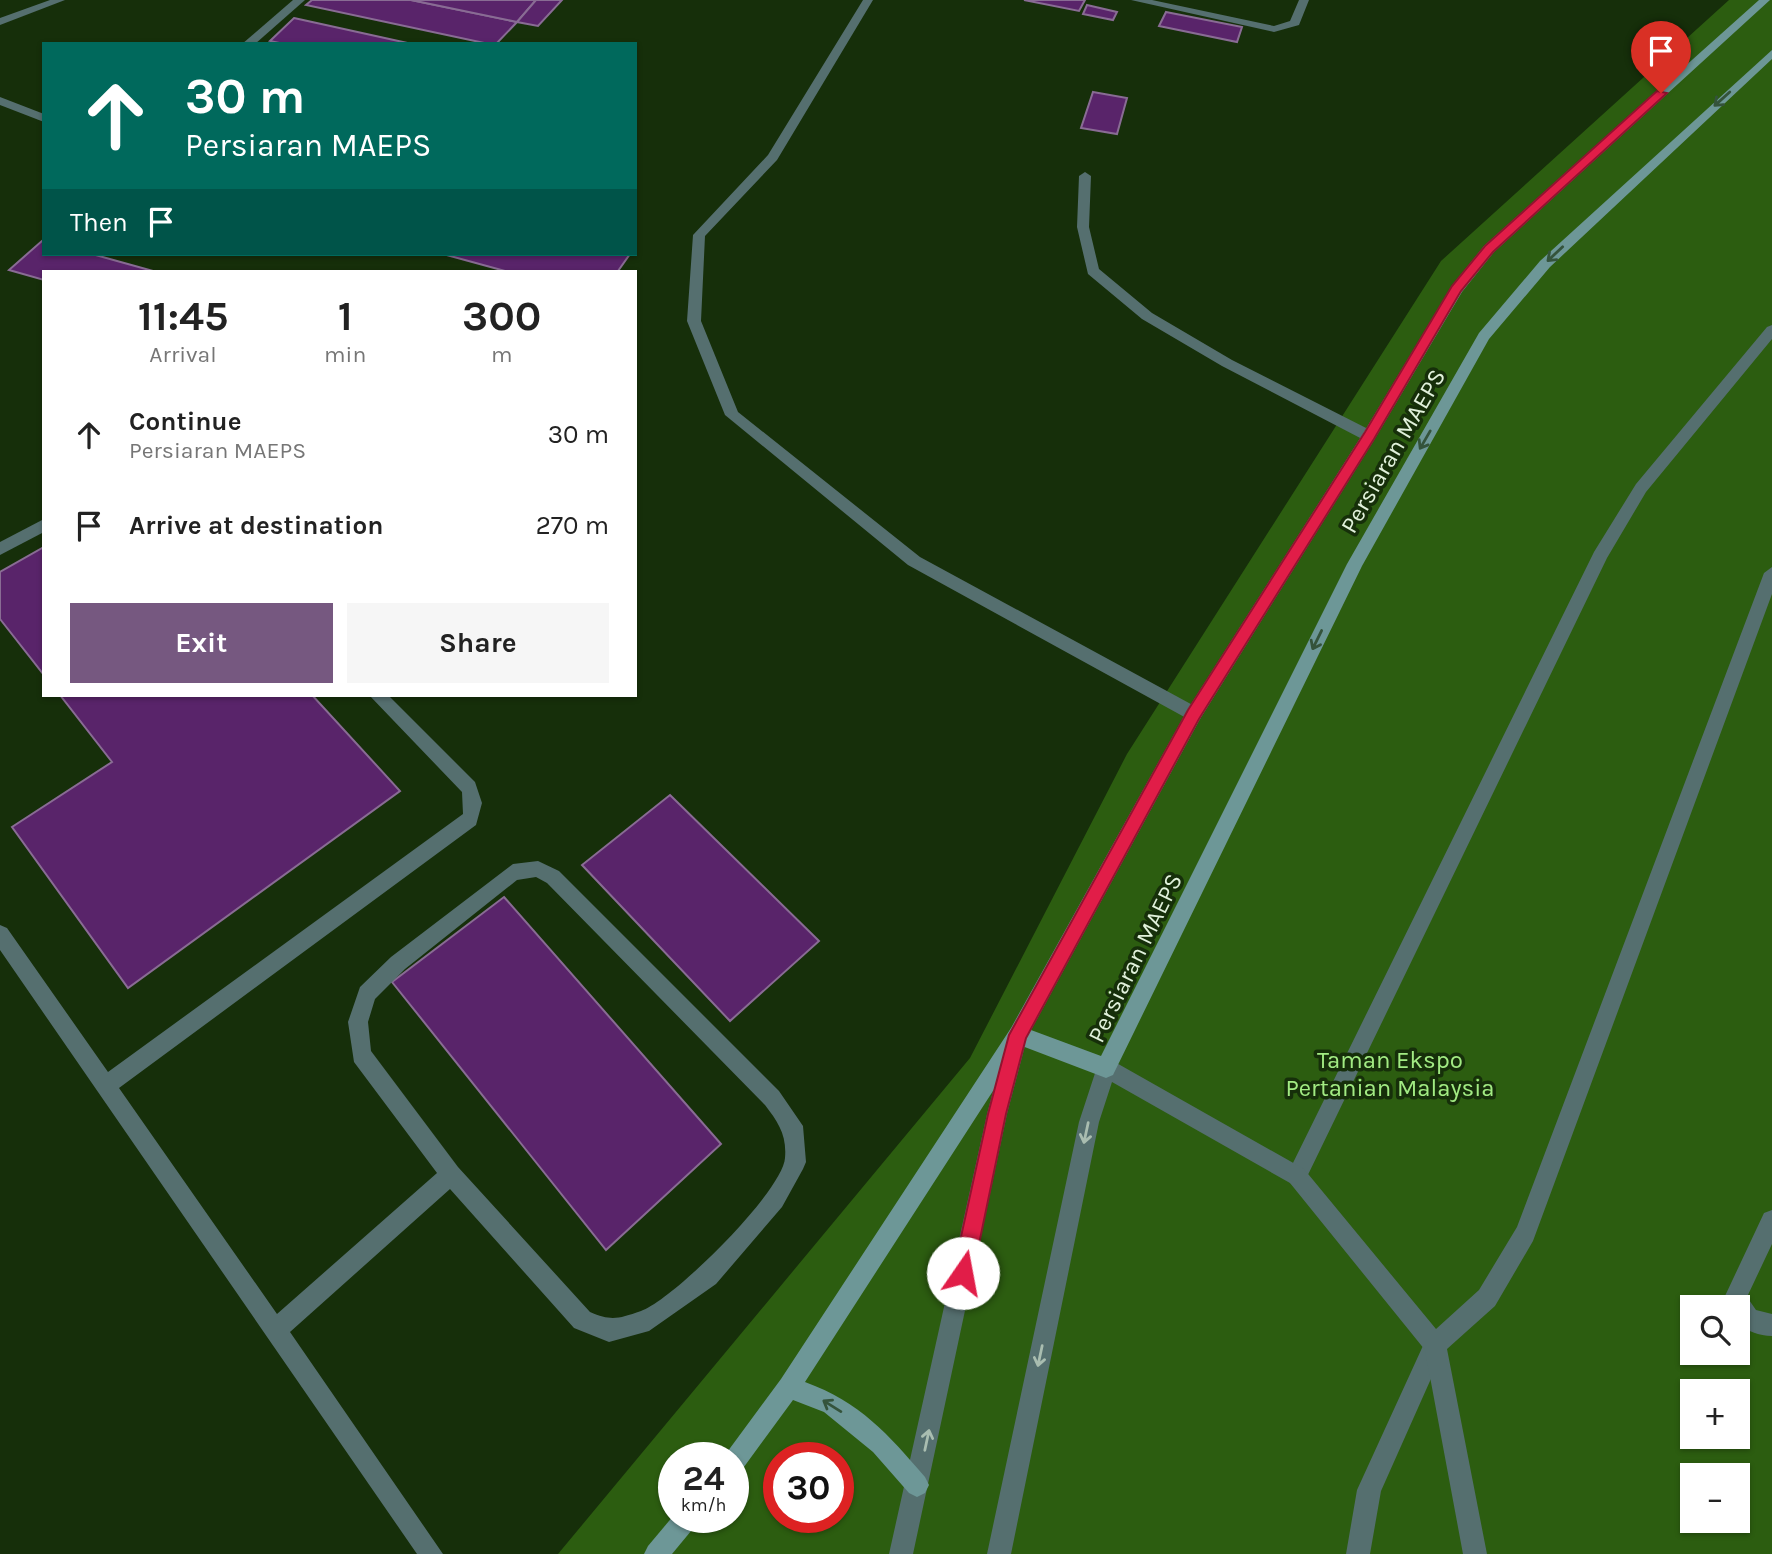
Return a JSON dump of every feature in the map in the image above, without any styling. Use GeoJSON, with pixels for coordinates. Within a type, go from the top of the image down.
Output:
{"type":"FeatureCollection","features":[{"type":"Feature","properties":{"kind":"street"},"geometry":{"type":"LineString","coordinates":[[0,22],[60,0]]}},
{"type":"Feature","properties":{"kind":"street"},"geometry":{"type":"LineString","coordinates":[[250,42],[300,0]]}},
{"type":"Feature","properties":{"kind":"street"},"geometry":{"type":"LineString","coordinates":[[868,0],[773,157],[699,235],[694,321],[732,415],[914,561],[1194,714]]}},
{"type":"Feature","properties":{"kind":"street"},"geometry":{"type":"LineString","coordinates":[[1136,0],[1274,29],[1295,23],[1304,0]]}},
{"type":"Feature","properties":{"kind":"street","name":"Persiaran MAEPS"},"geometry":{"type":"LineString","coordinates":[[1765,0],[1489,249],[1457,289],[1370,436],[1194,714],[1018,1035],[1106,1068],[1354,564],[1484,336],[1545,264],[1772,53]]}},
{"type":"Feature","properties":{"kind":"street"},"geometry":{"type":"LineString","coordinates":[[0,101],[42,117]]}},
{"type":"Feature","properties":{"kind":"street"},"geometry":{"type":"LineString","coordinates":[[1085,176],[1083,227],[1093,271],[1147,316],[1227,363],[1370,436]]}},
{"type":"Feature","properties":{"kind":"street"},"geometry":{"type":"LineString","coordinates":[[1297,1176],[1600,556],[1641,488],[1772,330]]}},
{"type":"Feature","properties":{"kind":"street"},"geometry":{"type":"LineString","coordinates":[[0,549],[42,526]]}},
{"type":"Feature","properties":{"kind":"street"},"geometry":{"type":"LineString","coordinates":[[1357,1554],[1369,1490],[1434,1345],[1487,1298],[1525,1233],[1772,573]]}},
{"type":"Feature","properties":{"kind":"street"},"geometry":{"type":"LineString","coordinates":[[105,1086],[470,819],[475,808],[469,787],[379,697]]}},
{"type":"Feature","properties":{"kind":"street"},"geometry":{"type":"LineString","coordinates":[[538,869],[553,877],[772,1098],[793,1126],[796,1162],[775,1200],[708,1276],[649,1320],[608,1331],[582,1320],[451,1174],[360,1055],[358,1022],[367,994],[398,963],[513,872],[538,869]]}},
{"type":"Feature","properties":{"kind":"street"},"geometry":{"type":"LineString","coordinates":[[0,933],[431,1554]]}},
{"type":"Feature","properties":{"kind":"street"},"geometry":{"type":"LineString","coordinates":[[748,1442],[789,1387],[1018,1035]]}},
{"type":"Feature","properties":{"kind":"street"},"geometry":{"type":"LineString","coordinates":[[901,1554],[997,1114],[1018,1035]]}},
{"type":"Feature","properties":{"kind":"street"},"geometry":{"type":"LineString","coordinates":[[999,1554],[1089,1122],[1106,1068],[1297,1176],[1434,1345],[1475,1554]]}},
{"type":"Feature","properties":{"kind":"street"},"geometry":{"type":"LineString","coordinates":[[276,1330],[451,1174]]}},
{"type":"Feature","properties":{"kind":"street"},"geometry":{"type":"LineString","coordinates":[[1772,1220],[1736,1296],[1738,1307],[1748,1317],[1759,1325],[1772,1325]]}},
{"type":"Feature","properties":{"kind":"street"},"geometry":{"type":"LineString","coordinates":[[789,1387],[831,1403],[881,1444],[918,1485]]}},
{"type":"Feature","properties":{"kind":"street"},"geometry":{"type":"LineString","coordinates":[[656,1554],[674,1533]]}},
{"type":"Feature","properties":{"kind":"green space","name":"Taman Ekspo Pertanian Malaysia"},"geometry":{"type":"Polygon","coordinates":[[[1729,0],[1772,0],[1772,1554],[558,1554],[970,1058],[1127,754],[1441,261],[1729,0]]]}},
{"type":"Feature","properties":{"kind":"building"},"geometry":{"type":"Polygon","coordinates":[[[312,0],[411,0],[517,22],[498,42],[480,42],[306,5],[312,0]]]}},
{"type":"Feature","properties":{"kind":"building"},"geometry":{"type":"Polygon","coordinates":[[[411,0],[536,0],[517,22],[411,0]]]}},
{"type":"Feature","properties":{"kind":"building"},"geometry":{"type":"Polygon","coordinates":[[[536,0],[562,0],[538,26],[517,22],[536,0]]]}},
{"type":"Feature","properties":{"kind":"building"},"geometry":{"type":"Polygon","coordinates":[[[1024,0],[1085,0],[1079,11],[1024,0]]]}},
{"type":"Feature","properties":{"kind":"building"},"geometry":{"type":"Polygon","coordinates":[[[1087,5],[1117,12],[1113,20],[1083,14],[1087,5]]]}},
{"type":"Feature","properties":{"kind":"building"},"geometry":{"type":"Polygon","coordinates":[[[1166,12],[1242,27],[1237,42],[1159,26],[1166,12]]]}},
{"type":"Feature","properties":{"kind":"building"},"geometry":{"type":"Polygon","coordinates":[[[294,18],[403,42],[275,42],[270,41],[294,18]]]}},
{"type":"Feature","properties":{"kind":"building"},"geometry":{"type":"Polygon","coordinates":[[[1093,92],[1127,98],[1117,134],[1081,128],[1093,92]]]}},
{"type":"Feature","properties":{"kind":"building"},"geometry":{"type":"Polygon","coordinates":[[[42,241],[42,256],[99,256],[149,270],[42,270],[42,279],[9,270],[42,241]]]}},
{"type":"Feature","properties":{"kind":"building"},"geometry":{"type":"Polygon","coordinates":[[[450,256],[629,256],[619,270],[501,270],[450,256]]]}},
{"type":"Feature","properties":{"kind":"building"},"geometry":{"type":"Polygon","coordinates":[[[42,548],[42,672],[0,619],[0,572],[42,548]]]}},
{"type":"Feature","properties":{"kind":"building"},"geometry":{"type":"Polygon","coordinates":[[[62,697],[314,697],[400,791],[128,988],[12,827],[112,762],[62,697]]]}},
{"type":"Feature","properties":{"kind":"building"},"geometry":{"type":"Polygon","coordinates":[[[670,795],[819,941],[730,1021],[582,865],[670,795]]]}},
{"type":"Feature","properties":{"kind":"building"},"geometry":{"type":"Polygon","coordinates":[[[504,897],[721,1144],[606,1250],[392,982],[504,897]]]}},
{"type":"Feature","properties":{"kind":"route"},"geometry":{"type":"LineString","coordinates":[[963,1273],[997,1114],[1018,1035],[1194,714],[1370,436],[1457,289],[1489,249],[1661,93]]}}]}
